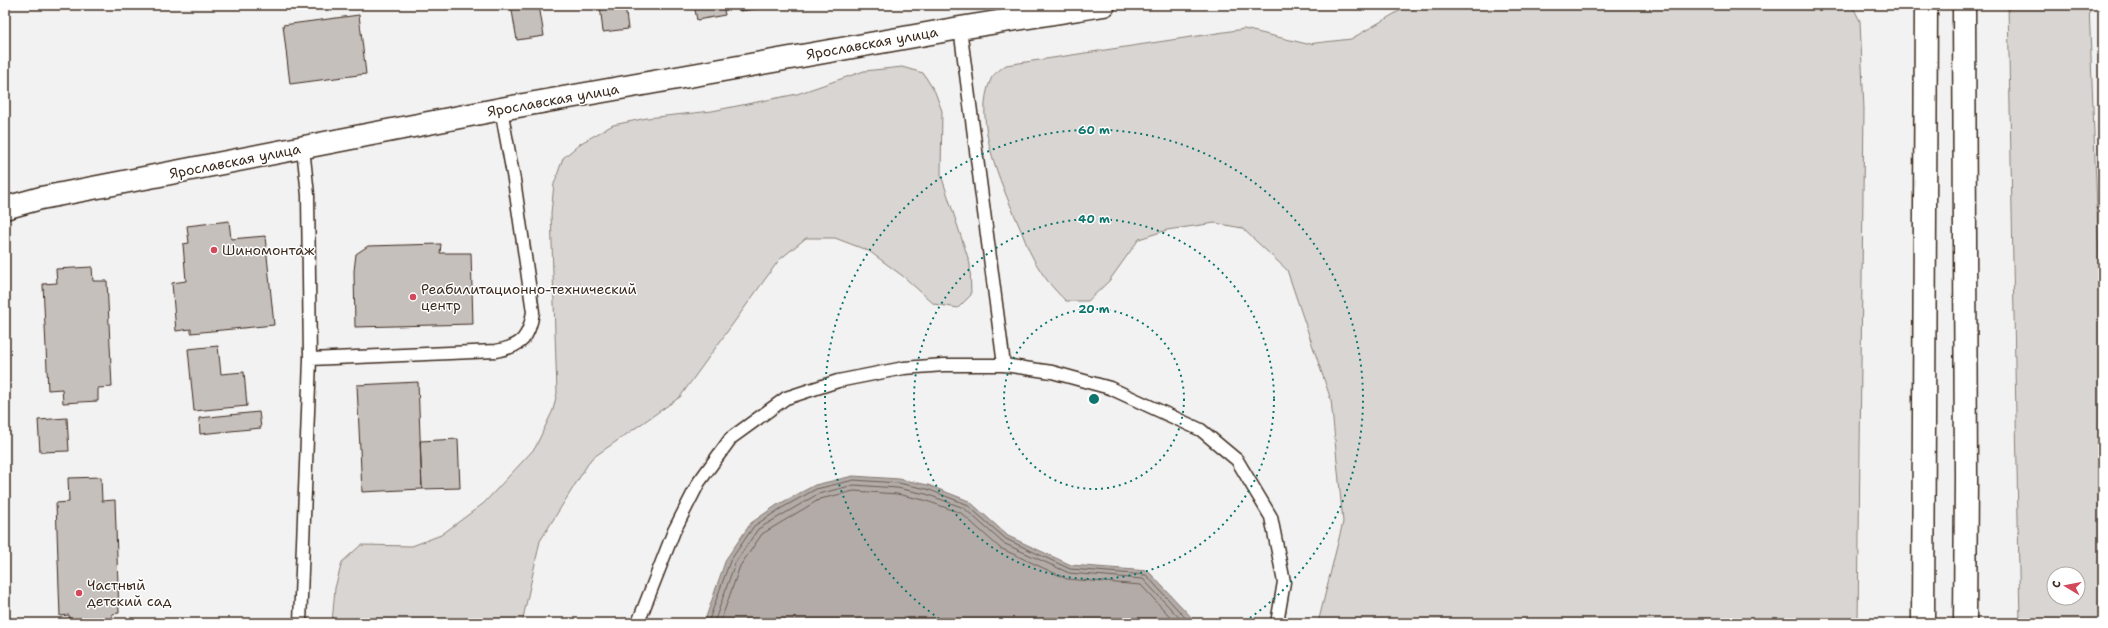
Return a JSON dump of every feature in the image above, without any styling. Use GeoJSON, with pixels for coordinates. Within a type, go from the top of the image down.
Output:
{"type":"FeatureCollection","features":[{"type":"Feature","properties":{"kind":"main road","name":"Ярославская улица"},"geometry":{"type":"LineString","coordinates":[[5,208],[41,198],[501,109],[960,28],[1010,12],[1104,5]]}},
{"type":"Feature","properties":{"kind":"main road"},"geometry":{"type":"LineString","coordinates":[[1964,5],[1966,478],[1964,623]]}},
{"type":"Feature","properties":{"kind":"main road"},"geometry":{"type":"LineString","coordinates":[[1923,623],[1925,8]]}},
{"type":"Feature","properties":{"kind":"lane"},"geometry":{"type":"LineString","coordinates":[[960,28],[1004,365]]}},
{"type":"Feature","properties":{"kind":"lane"},"geometry":{"type":"LineString","coordinates":[[310,359],[496,351],[513,348],[524,339],[531,326],[533,312],[514,180],[501,109]]}},
{"type":"Feature","properties":{"kind":"lane"},"geometry":{"type":"LineString","coordinates":[[300,623],[310,359],[308,195],[303,148]]}},
{"type":"Feature","properties":{"kind":"lane"},"geometry":{"type":"LineString","coordinates":[[638,623],[674,531],[699,482],[732,438],[786,398],[838,381],[904,368],[944,365],[1004,365],[1052,372],[1110,388],[1201,430],[1237,460],[1271,518],[1284,582],[1277,623]]}},
{"type":"Feature","properties":{"kind":"shaded area"},"geometry":{"type":"Polygon","coordinates":[[[1413,5],[1852,5],[1860,21],[1864,109],[1858,623],[1318,623],[1343,522],[1331,400],[1287,270],[1242,228],[1215,223],[1167,230],[1139,239],[1109,281],[1088,301],[1066,301],[1037,266],[1029,251],[1004,189],[991,151],[987,132],[985,113],[986,95],[992,77],[1006,65],[1244,29],[1307,44],[1351,39],[1406,7],[1413,5]]]}},
{"type":"Feature","properties":{"kind":"shaded area"},"geometry":{"type":"Polygon","coordinates":[[[2008,5],[2089,5],[2103,363],[2103,623],[2020,623],[2008,5]]]}},
{"type":"Feature","properties":{"kind":"shaded area"},"geometry":{"type":"Polygon","coordinates":[[[902,67],[923,73],[935,92],[942,111],[941,175],[970,264],[971,295],[958,308],[934,304],[904,277],[869,251],[835,238],[806,238],[779,260],[680,397],[591,459],[540,541],[522,623],[332,623],[335,588],[342,562],[361,545],[412,546],[441,535],[484,503],[535,448],[553,410],[557,393],[551,213],[554,184],[563,158],[581,143],[613,125],[647,118],[712,111],[797,94],[864,71],[902,67]]]}},
{"type":"Feature","properties":{"kind":"water"},"geometry":{"type":"Polygon","coordinates":[[[853,476],[899,479],[928,485],[969,501],[1008,536],[1071,565],[1148,571],[1194,620],[1194,623],[704,623],[726,559],[751,523],[777,505],[815,485],[853,476]]]}},
{"type":"Feature","properties":{"kind":"building"},"geometry":{"type":"Polygon","coordinates":[[[511,5],[539,5],[544,36],[517,40],[511,5]]]}},
{"type":"Feature","properties":{"kind":"building"},"geometry":{"type":"Polygon","coordinates":[[[600,5],[625,5],[628,29],[603,32],[600,5]]]}},
{"type":"Feature","properties":{"kind":"building"},"geometry":{"type":"Polygon","coordinates":[[[694,5],[723,5],[725,15],[697,20],[694,5]]]}},
{"type":"Feature","properties":{"kind":"building"},"geometry":{"type":"Polygon","coordinates":[[[740,5],[763,5],[763,8],[740,11],[740,5]]]}},
{"type":"Feature","properties":{"kind":"building"},"geometry":{"type":"Polygon","coordinates":[[[359,15],[366,74],[290,84],[283,25],[359,15]]]}},
{"type":"Feature","properties":{"kind":"building"},"geometry":{"type":"Polygon","coordinates":[[[229,221],[231,239],[265,236],[274,325],[191,333],[191,329],[176,331],[172,283],[186,281],[183,244],[189,243],[187,226],[229,221]]]}},
{"type":"Feature","properties":{"kind":"building","name":"Реабилитационно-технический центр"},"geometry":{"type":"Polygon","coordinates":[[[441,244],[440,253],[471,253],[473,324],[355,327],[354,271],[356,254],[368,246],[441,244]]]}},
{"type":"Feature","properties":{"kind":"building"},"geometry":{"type":"Polygon","coordinates":[[[92,267],[93,281],[107,281],[112,387],[98,388],[98,401],[63,403],[62,389],[48,390],[43,284],[57,283],[56,269],[92,267]]]}},
{"type":"Feature","properties":{"kind":"building"},"geometry":{"type":"Polygon","coordinates":[[[218,346],[221,374],[244,372],[247,406],[194,411],[188,349],[218,346]]]}},
{"type":"Feature","properties":{"kind":"building"},"geometry":{"type":"Polygon","coordinates":[[[418,382],[422,489],[362,492],[357,385],[418,382]]]}},
{"type":"Feature","properties":{"kind":"building"},"geometry":{"type":"Polygon","coordinates":[[[259,412],[261,428],[200,434],[199,418],[259,412]]]}},
{"type":"Feature","properties":{"kind":"building"},"geometry":{"type":"Polygon","coordinates":[[[67,418],[69,451],[40,452],[38,420],[67,418]]]}},
{"type":"Feature","properties":{"kind":"building"},"geometry":{"type":"Polygon","coordinates":[[[458,439],[460,488],[422,489],[420,441],[458,439]]]}},
{"type":"Feature","properties":{"kind":"building"},"geometry":{"type":"Polygon","coordinates":[[[101,477],[102,501],[115,500],[119,613],[112,614],[113,623],[70,623],[69,615],[60,616],[56,503],[69,502],[68,478],[101,477]]]}},
{"type":"Feature","properties":{"kind":"place","name":"Шиномонтаж"},"geometry":{"type":"Point","coordinates":[214,250]}},
{"type":"Feature","properties":{"kind":"place","name":"Реабилитационно-технический центр"},"geometry":{"type":"Point","coordinates":[413,297]}},
{"type":"Feature","properties":{"kind":"place","name":"Частный детский сад"},"geometry":{"type":"Point","coordinates":[79,593]}}]}
